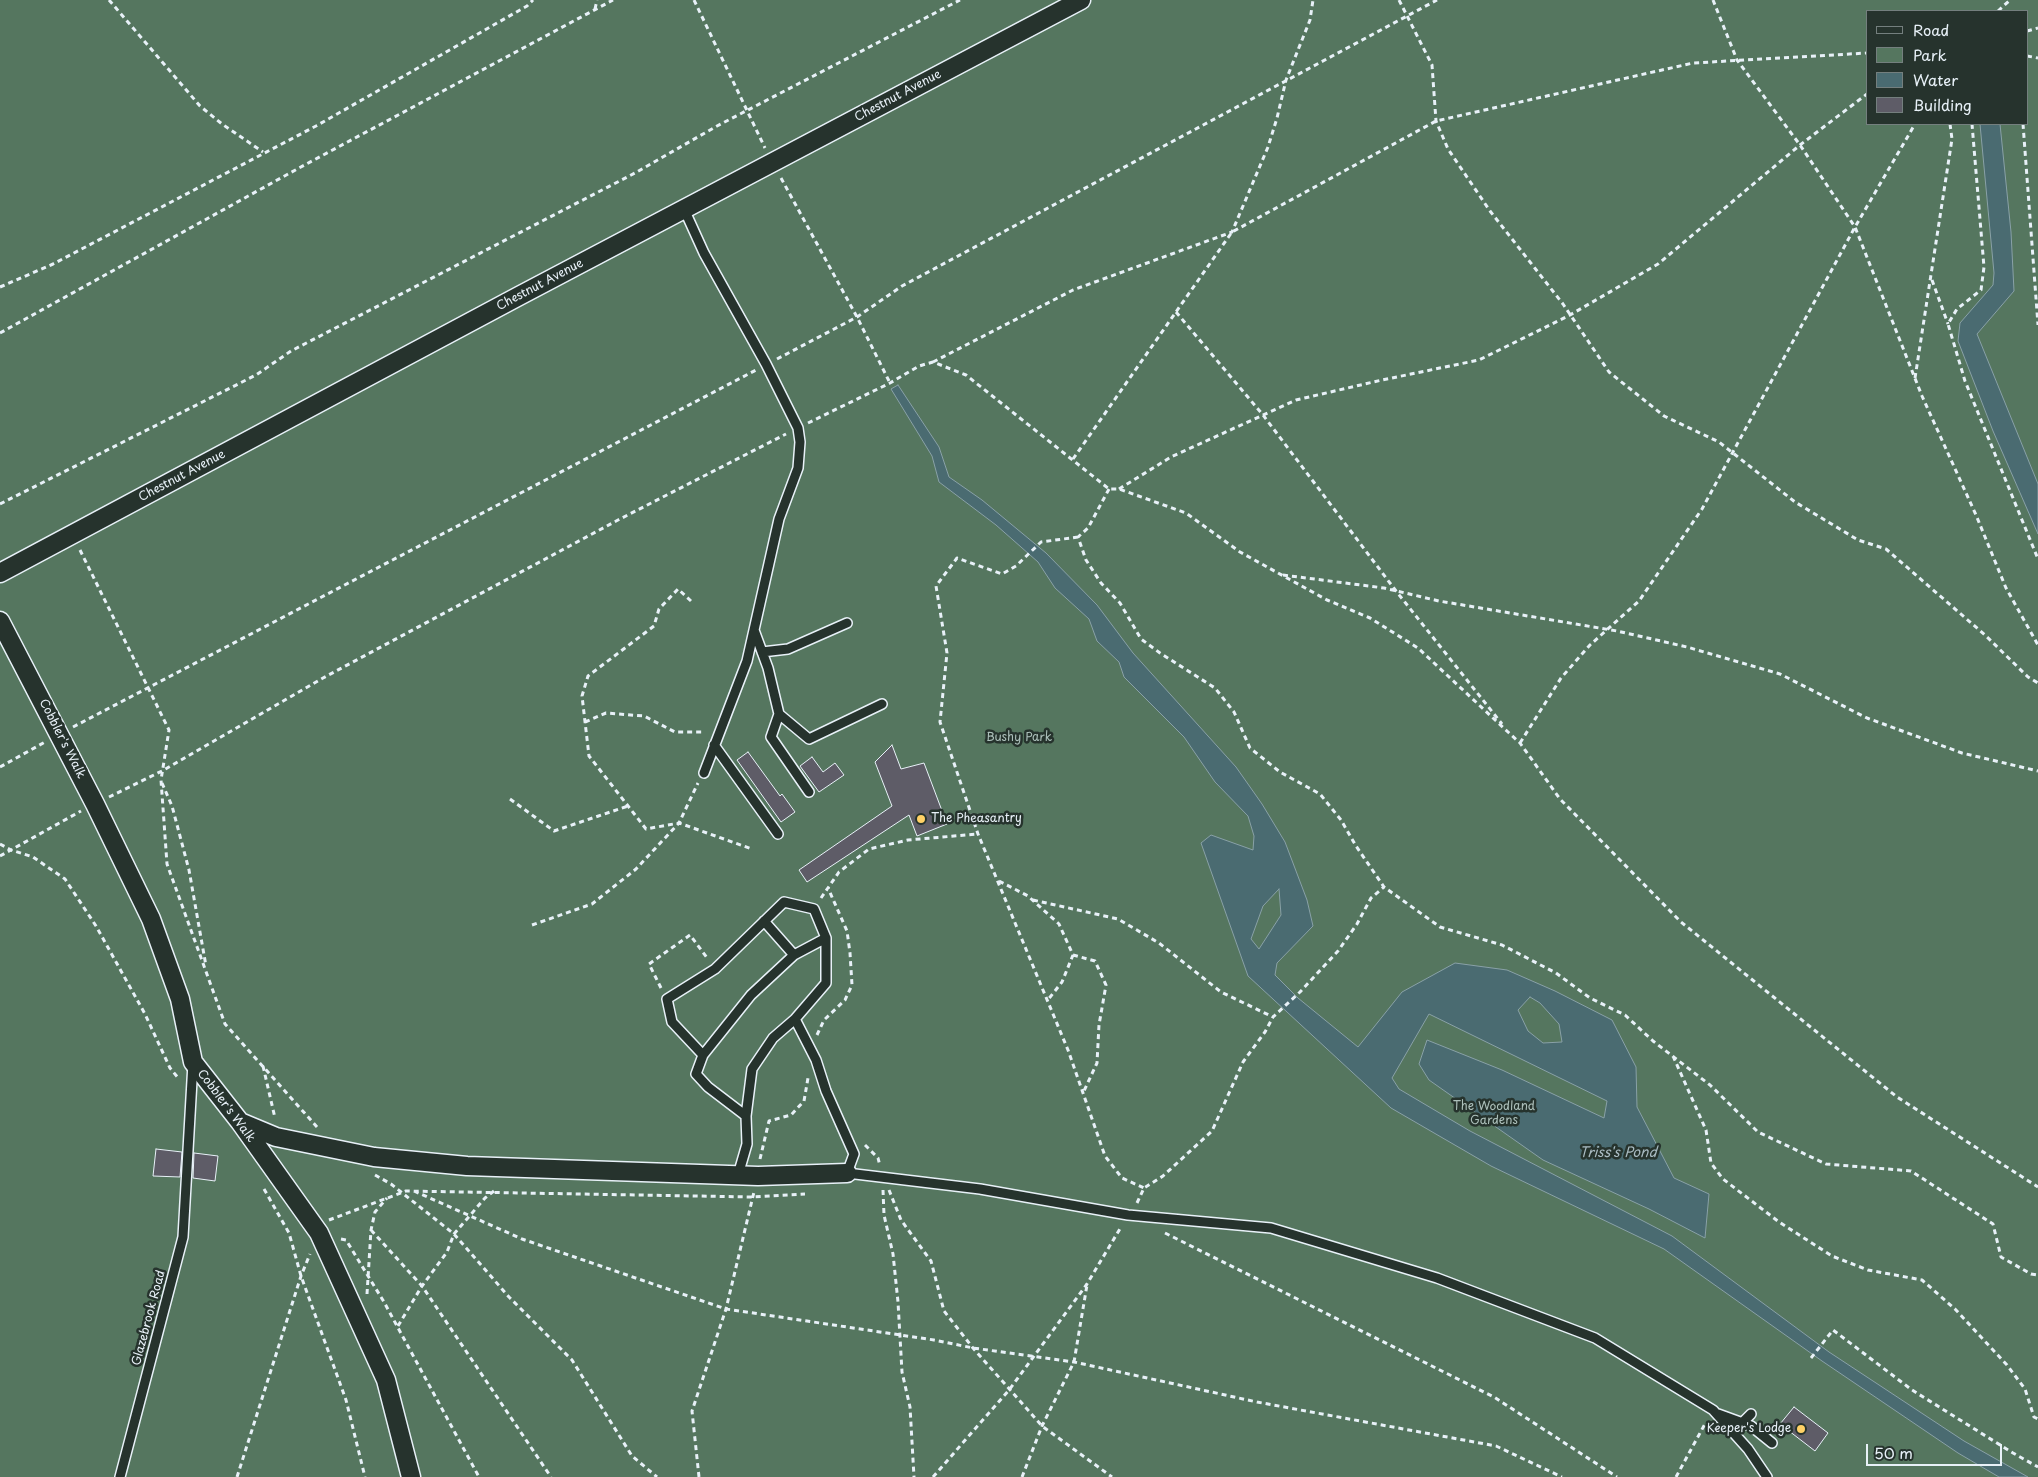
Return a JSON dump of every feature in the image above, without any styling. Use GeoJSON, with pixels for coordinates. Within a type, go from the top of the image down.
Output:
{"type":"FeatureCollection","features":[{"type":"Feature","properties":{"kind":"street","name":"Chestnut Avenue"},"geometry":{"type":"LineString","coordinates":[[0,573],[1081,0]]}},
{"type":"Feature","properties":{"kind":"street","name":"Cobbler's Walk"},"geometry":{"type":"LineString","coordinates":[[0,620],[95,804],[151,918],[180,1000],[193,1062],[240,1122],[316,1229],[386,1380],[411,1477]]}},
{"type":"Feature","properties":{"kind":"street"},"geometry":{"type":"LineString","coordinates":[[240,1122],[276,1137],[374,1157],[468,1166],[758,1176],[847,1173]]}},
{"type":"Feature","properties":{"kind":"lane"},"geometry":{"type":"LineString","coordinates":[[684,209],[704,253],[766,364],[798,428],[800,442],[798,468],[779,519],[747,661],[704,773]]}},
{"type":"Feature","properties":{"kind":"lane"},"geometry":{"type":"LineString","coordinates":[[762,652],[788,649],[847,624]]}},
{"type":"Feature","properties":{"kind":"lane"},"geometry":{"type":"LineString","coordinates":[[754,630],[779,714],[771,737],[809,792]]}},
{"type":"Feature","properties":{"kind":"lane"},"geometry":{"type":"LineString","coordinates":[[779,714],[809,739],[882,704]]}},
{"type":"Feature","properties":{"kind":"lane"},"geometry":{"type":"LineString","coordinates":[[714,745],[778,834]]}},
{"type":"Feature","properties":{"kind":"lane"},"geometry":{"type":"LineString","coordinates":[[703,1055],[672,1022],[667,999],[715,969],[784,902],[814,909],[826,938],[826,983],[795,1018],[773,1038],[752,1068],[746,1116],[748,1144],[738,1175]]}},
{"type":"Feature","properties":{"kind":"lane"},"geometry":{"type":"LineString","coordinates":[[764,921],[794,955]]}},
{"type":"Feature","properties":{"kind":"lane"},"geometry":{"type":"LineString","coordinates":[[746,1116],[708,1087],[696,1074],[703,1055],[751,995],[794,955],[826,938]]}},
{"type":"Feature","properties":{"kind":"lane"},"geometry":{"type":"LineString","coordinates":[[795,1018],[816,1060],[826,1091],[854,1154],[847,1173],[980,1189],[1128,1215],[1271,1228],[1437,1278],[1595,1338],[1715,1412],[1742,1423],[1757,1426],[1772,1443]]}},
{"type":"Feature","properties":{"kind":"lane","name":"Glazebrook Road"},"geometry":{"type":"LineString","coordinates":[[120,1477],[183,1237],[193,1062]]}},
{"type":"Feature","properties":{"kind":"lane"},"geometry":{"type":"LineString","coordinates":[[1715,1412],[1748,1450],[1766,1477]]}},
{"type":"Feature","properties":{"kind":"lane"},"geometry":{"type":"LineString","coordinates":[[1742,1423],[1751,1414]]}},
{"type":"Feature","properties":{"kind":"path"},"geometry":{"type":"LineString","coordinates":[[109,0],[200,106],[222,124],[263,152]]}},
{"type":"Feature","properties":{"kind":"path"},"geometry":{"type":"LineString","coordinates":[[0,287],[54,264],[324,121],[518,11],[533,0]]}},
{"type":"Feature","properties":{"kind":"path"},"geometry":{"type":"LineString","coordinates":[[595,9],[597,0]]}},
{"type":"Feature","properties":{"kind":"path"},"geometry":{"type":"LineString","coordinates":[[0,333],[299,168],[613,0]]}},
{"type":"Feature","properties":{"kind":"path"},"geometry":{"type":"LineString","coordinates":[[694,0],[772,163],[857,317],[890,383]]}},
{"type":"Feature","properties":{"kind":"path"},"geometry":{"type":"LineString","coordinates":[[0,504],[256,375],[291,351],[635,173],[717,126],[960,0]]}},
{"type":"Feature","properties":{"kind":"path"},"geometry":{"type":"LineString","coordinates":[[1073,459],[1232,232],[1268,146],[1286,80],[1310,20],[1313,0]]}},
{"type":"Feature","properties":{"kind":"path"},"geometry":{"type":"LineString","coordinates":[[1400,0],[1432,65],[1436,121],[1448,149],[1490,211],[1570,315],[1609,372],[1664,416],[1719,442],[1795,502],[1858,540],[1886,548],[1985,635],[2028,677],[2038,683]]}},
{"type":"Feature","properties":{"kind":"path"},"geometry":{"type":"LineString","coordinates":[[0,767],[148,687],[857,317],[902,286],[1437,0]]}},
{"type":"Feature","properties":{"kind":"path"},"geometry":{"type":"LineString","coordinates":[[1713,0],[1737,60],[1800,145],[1855,227],[1915,378],[2006,588],[2038,645]]}},
{"type":"Feature","properties":{"kind":"path"},"geometry":{"type":"LineString","coordinates":[[1999,10],[2010,0]]}},
{"type":"Feature","properties":{"kind":"path"},"geometry":{"type":"LineString","coordinates":[[0,856],[95,804],[162,771],[323,678],[618,520],[890,383],[919,366],[933,362],[1073,290],[1232,232],[1436,121],[1693,63],[1866,52]]}},
{"type":"Feature","properties":{"kind":"path"},"geometry":{"type":"LineString","coordinates":[[1119,489],[1171,457],[1296,400],[1479,360],[1570,315],[1658,264],[1800,145],[1866,95]]}},
{"type":"Feature","properties":{"kind":"path"},"geometry":{"type":"LineString","coordinates":[[1520,744],[1562,678],[1590,645],[1639,601],[1702,509],[1855,227],[1914,125]]}},
{"type":"Feature","properties":{"kind":"path"},"geometry":{"type":"LineString","coordinates":[[1915,378],[1932,279],[1952,139],[1950,125]]}},
{"type":"Feature","properties":{"kind":"path"},"geometry":{"type":"LineString","coordinates":[[1948,324],[1958,309],[1981,290],[1984,267],[1972,125]]}},
{"type":"Feature","properties":{"kind":"path"},"geometry":{"type":"LineString","coordinates":[[2023,125],[2038,325]]}},
{"type":"Feature","properties":{"kind":"path"},"geometry":{"type":"LineString","coordinates":[[1932,279],[1965,381],[2038,559]]}},
{"type":"Feature","properties":{"kind":"path"},"geometry":{"type":"LineString","coordinates":[[1176,312],[1263,415],[1396,591],[1508,732]]}},
{"type":"Feature","properties":{"kind":"path"},"geometry":{"type":"LineString","coordinates":[[933,362],[966,376],[1109,489],[1119,489],[1186,513],[1240,552],[1327,600],[1370,618],[1418,648],[1520,744],[1560,799],[1680,922],[1897,1097],[2038,1187]]}},
{"type":"Feature","properties":{"kind":"path"},"geometry":{"type":"LineString","coordinates":[[1109,489],[1088,528],[1078,537],[1041,542],[1016,566],[1002,574],[957,558],[936,586],[948,653],[940,722],[978,834],[1068,1050],[1104,1156],[1122,1178],[1144,1188]]}},
{"type":"Feature","properties":{"kind":"path"},"geometry":{"type":"LineString","coordinates":[[73,534],[169,730],[160,780],[167,864],[225,1024],[318,1128]]}},
{"type":"Feature","properties":{"kind":"path"},"geometry":{"type":"LineString","coordinates":[[1078,537],[1086,560],[1101,583],[1120,603],[1142,639],[1160,653],[1215,688],[1234,712],[1250,748],[1280,772],[1320,794],[1340,820],[1384,887],[1440,926],[1502,945],[1556,974],[1590,998],[1624,1015],[1653,1041],[1710,1084],[1758,1132],[1826,1164],[1911,1171],[1993,1224],[2001,1257],[2031,1274],[2038,1275]]}},
{"type":"Feature","properties":{"kind":"path"},"geometry":{"type":"LineString","coordinates":[[1280,574],[1396,591],[1439,601],[1608,629],[1688,646],[1780,674],[1867,718],[1962,753],[2038,771]]}},
{"type":"Feature","properties":{"kind":"path"},"geometry":{"type":"LineString","coordinates":[[691,601],[678,589],[659,609],[654,626],[588,676],[582,696],[590,756],[646,829],[679,823],[752,849]]}},
{"type":"Feature","properties":{"kind":"path"},"geometry":{"type":"LineString","coordinates":[[585,722],[606,713],[644,716],[675,732],[699,734],[720,729]]}},
{"type":"Feature","properties":{"kind":"path"},"geometry":{"type":"LineString","coordinates":[[532,925],[592,904],[636,868],[679,823],[704,773]]}},
{"type":"Feature","properties":{"kind":"path"},"geometry":{"type":"LineString","coordinates":[[160,780],[172,806],[189,870],[207,974]]}},
{"type":"Feature","properties":{"kind":"path"},"geometry":{"type":"LineString","coordinates":[[510,799],[554,831],[628,806]]}},
{"type":"Feature","properties":{"kind":"path"},"geometry":{"type":"LineString","coordinates":[[814,909],[839,872],[869,848],[908,840],[978,834]]}},
{"type":"Feature","properties":{"kind":"path"},"geometry":{"type":"LineString","coordinates":[[0,844],[11,850],[33,857],[65,879],[96,926],[145,1014],[170,1068],[191,1094]]}},
{"type":"Feature","properties":{"kind":"path"},"geometry":{"type":"LineString","coordinates":[[998,881],[1028,896],[1058,924],[1073,955],[1062,982],[1046,1001]]}},
{"type":"Feature","properties":{"kind":"path"},"geometry":{"type":"LineString","coordinates":[[933,1477],[1009,1390],[1087,1284],[1128,1215],[1141,1198],[1144,1188],[1163,1176],[1212,1131],[1243,1062],[1265,1032],[1273,1017],[1300,992],[1338,951],[1357,924],[1370,898],[1384,887]]}},
{"type":"Feature","properties":{"kind":"path"},"geometry":{"type":"LineString","coordinates":[[1033,900],[1118,919],[1159,943],[1221,992],[1273,1017]]}},
{"type":"Feature","properties":{"kind":"path"},"geometry":{"type":"LineString","coordinates":[[667,999],[649,964],[690,936],[715,969]]}},
{"type":"Feature","properties":{"kind":"path"},"geometry":{"type":"LineString","coordinates":[[1073,955],[1095,961],[1106,984],[1099,1025],[1097,1062],[1082,1093]]}},
{"type":"Feature","properties":{"kind":"path"},"geometry":{"type":"LineString","coordinates":[[1672,1056],[1706,1130],[1711,1163],[1723,1179],[1779,1222],[1832,1256],[1868,1270],[1922,1280],[1954,1309],[2007,1365],[2025,1389],[2034,1416],[2038,1420]]}},
{"type":"Feature","properties":{"kind":"path"},"geometry":{"type":"LineString","coordinates":[[263,1065],[276,1122],[276,1137]]}},
{"type":"Feature","properties":{"kind":"path"},"geometry":{"type":"LineString","coordinates":[[368,1172],[402,1192],[454,1234],[509,1297],[572,1360],[632,1456],[657,1477]]}},
{"type":"Feature","properties":{"kind":"path"},"geometry":{"type":"LineString","coordinates":[[699,1477],[692,1411],[726,1309],[758,1176]]}},
{"type":"Feature","properties":{"kind":"path"},"geometry":{"type":"LineString","coordinates":[[883,1177],[884,1215],[893,1254],[902,1372],[910,1406],[914,1477]]}},
{"type":"Feature","properties":{"kind":"path"},"geometry":{"type":"LineString","coordinates":[[883,1177],[901,1220],[930,1261],[944,1311],[973,1348],[1042,1426],[1112,1477]]}},
{"type":"Feature","properties":{"kind":"path"},"geometry":{"type":"LineString","coordinates":[[261,1184],[289,1233],[301,1276],[346,1400],[365,1477]]}},
{"type":"Feature","properties":{"kind":"path"},"geometry":{"type":"LineString","coordinates":[[414,1191],[522,1239],[726,1309],[1074,1362],[1257,1402],[1496,1446],[1562,1477]]}},
{"type":"Feature","properties":{"kind":"path"},"geometry":{"type":"LineString","coordinates":[[237,1477],[316,1229],[402,1192],[414,1191],[494,1191],[594,1196],[753,1197],[814,1194]]}},
{"type":"Feature","properties":{"kind":"path"},"geometry":{"type":"LineString","coordinates":[[398,1326],[422,1286],[447,1252],[454,1234],[494,1191]]}},
{"type":"Feature","properties":{"kind":"path"},"geometry":{"type":"LineString","coordinates":[[362,1328],[371,1230],[375,1212],[388,1198]]}},
{"type":"Feature","properties":{"kind":"path"},"geometry":{"type":"LineString","coordinates":[[316,1229],[346,1240],[398,1326],[479,1477]]}},
{"type":"Feature","properties":{"kind":"path"},"geometry":{"type":"LineString","coordinates":[[371,1230],[422,1286],[551,1477]]}},
{"type":"Feature","properties":{"kind":"path"},"geometry":{"type":"LineString","coordinates":[[1163,1232],[1494,1397],[1617,1477]]}},
{"type":"Feature","properties":{"kind":"path"},"geometry":{"type":"LineString","coordinates":[[1022,1477],[1042,1426],[1074,1362],[1087,1284]]}},
{"type":"Feature","properties":{"kind":"path"},"geometry":{"type":"LineString","coordinates":[[1811,1358],[1833,1330],[1912,1390],[2038,1467]]}},
{"type":"Feature","properties":{"kind":"path"},"geometry":{"type":"LineString","coordinates":[[1676,1477],[1715,1412]]}},
{"type":"Feature","properties":{"kind":"green space","name":"Bushy Park"},"geometry":{"type":"Polygon","coordinates":[[[0,0],[2038,0],[2038,1477],[0,1477],[0,0]]]}},
{"type":"Feature","properties":{"kind":"water"},"geometry":{"type":"Polygon","coordinates":[[[1980,125],[2000,125],[2011,232],[2014,291],[1977,334],[2038,484],[2038,534],[1993,431],[1958,341],[1960,323],[1993,285],[1994,273],[1980,125]]]}},
{"type":"Feature","properties":{"kind":"water","name":"Triss's Pond"},"geometry":{"type":"Polygon","coordinates":[[[898,385],[939,447],[949,477],[982,500],[1046,553],[1097,605],[1133,653],[1236,767],[1262,804],[1285,842],[1307,900],[1313,926],[1277,963],[1275,975],[1298,998],[1358,1047],[1402,992],[1455,963],[1507,970],[1555,991],[1612,1020],[1636,1067],[1637,1107],[1674,1178],[1709,1194],[1705,1238],[1649,1209],[1543,1160],[1429,1080],[1419,1064],[1427,1040],[1502,1070],[1604,1118],[1607,1101],[1429,1014],[1392,1078],[1399,1089],[1470,1131],[1672,1236],[1829,1352],[1964,1441],[2028,1477],[1999,1477],[1958,1453],[1822,1361],[1664,1249],[1491,1166],[1391,1108],[1248,976],[1201,843],[1211,835],[1253,850],[1254,836],[1248,816],[1215,782],[1184,737],[1124,677],[1119,662],[1097,641],[1089,619],[1055,588],[1038,562],[996,525],[939,482],[932,456],[891,389],[898,385]],[[1279,889],[1263,906],[1251,939],[1259,949],[1281,915],[1279,889]],[[1530,997],[1518,1010],[1528,1031],[1543,1043],[1562,1042],[1559,1024],[1540,1003],[1530,997]]]}},
{"type":"Feature","properties":{"kind":"building"},"geometry":{"type":"Polygon","coordinates":[[[892,745],[901,769],[924,763],[947,824],[917,836],[909,815],[807,882],[799,870],[892,806],[875,762],[892,745]]]}},
{"type":"Feature","properties":{"kind":"building"},"geometry":{"type":"Polygon","coordinates":[[[748,752],[780,796],[782,794],[795,812],[781,822],[737,760],[748,752]]]}},
{"type":"Feature","properties":{"kind":"building"},"geometry":{"type":"Polygon","coordinates":[[[812,757],[823,772],[835,763],[844,775],[819,792],[800,766],[812,757]]]}},
{"type":"Feature","properties":{"kind":"building"},"geometry":{"type":"Polygon","coordinates":[[[156,1149],[182,1152],[180,1177],[153,1176],[156,1149]]]}},
{"type":"Feature","properties":{"kind":"building"},"geometry":{"type":"Polygon","coordinates":[[[194,1153],[218,1156],[215,1181],[193,1178],[194,1153]]]}},
{"type":"Feature","properties":{"kind":"building","name":"Keeper's Lodge"},"geometry":{"type":"Polygon","coordinates":[[[1794,1407],[1828,1433],[1815,1451],[1780,1424],[1794,1407]]]}},
{"type":"Feature","properties":{"kind":"place","name":"The Pheasantry"},"geometry":{"type":"Point","coordinates":[921,819]}},
{"type":"Feature","properties":{"kind":"place","name":"Keeper's Lodge"},"geometry":{"type":"Point","coordinates":[1801,1429]}},
{"type":"Feature","properties":{"kind":"park label","name":"The Woodland Gardens"},"geometry":{"type":"Point","coordinates":[1494,1114]}}]}
